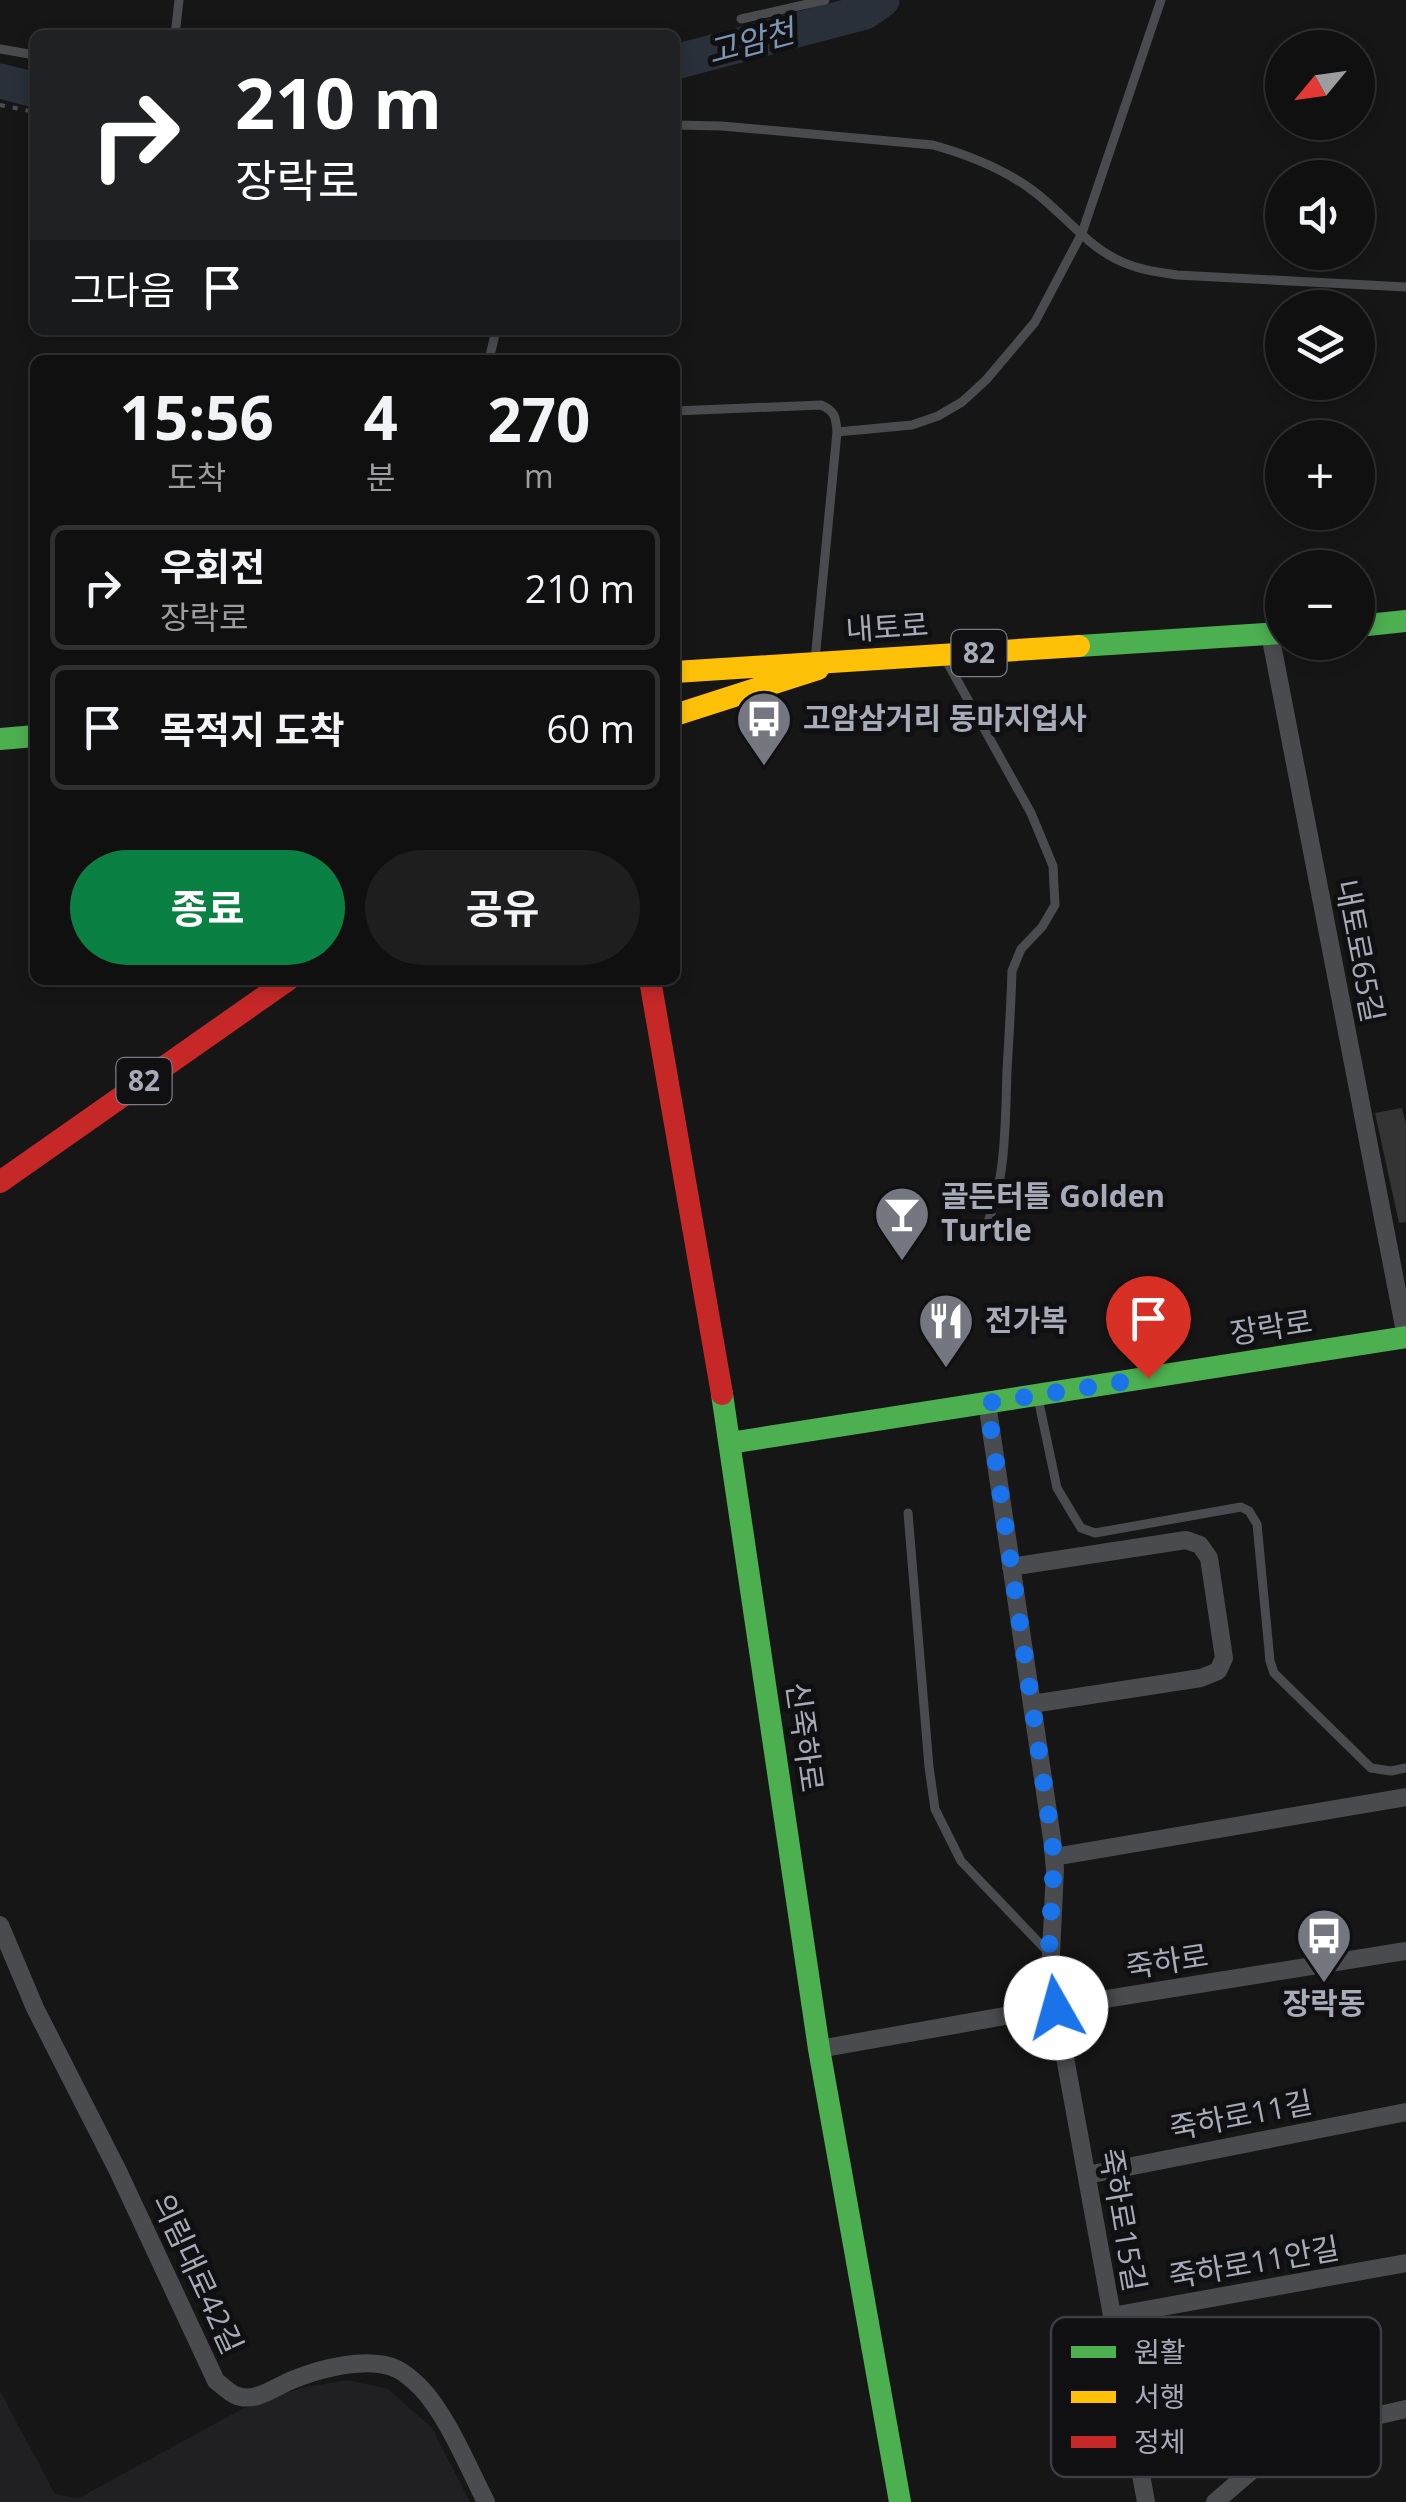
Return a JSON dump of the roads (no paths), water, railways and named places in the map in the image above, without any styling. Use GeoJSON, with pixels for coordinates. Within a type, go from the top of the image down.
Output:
{"type":"FeatureCollection","features":[{"type":"Feature","properties":{"kind":"street"},"geometry":{"type":"LineString","coordinates":[[1375,624],[1406,621]]}},
{"type":"Feature","properties":{"kind":"street","name":"내토로"},"geometry":{"type":"LineString","coordinates":[[680,672],[1265,635]]}},
{"type":"Feature","properties":{"kind":"street","name":"내토로65길"},"geometry":{"type":"LineString","coordinates":[[1281,660],[1406,1337]]}},
{"type":"Feature","properties":{"kind":"street"},"geometry":{"type":"LineString","coordinates":[[680,713],[842,661]]}},
{"type":"Feature","properties":{"kind":"street"},"geometry":{"type":"LineString","coordinates":[[0,740],[30,737]]}},
{"type":"Feature","properties":{"kind":"street","name":"82"},"geometry":{"type":"LineString","coordinates":[[0,1182],[281,985]]}},
{"type":"Feature","properties":{"kind":"street","name":"신죽하로"},"geometry":{"type":"LineString","coordinates":[[651,985],[730,1443],[819,2049],[900,2502]]}},
{"type":"Feature","properties":{"kind":"street","name":"장락로"},"geometry":{"type":"LineString","coordinates":[[730,1443],[1406,1337]]}},
{"type":"Feature","properties":{"kind":"street","name":"죽하로15길"},"geometry":{"type":"LineString","coordinates":[[987,1403],[1054,1858],[1050,1975],[1112,2316]]}},
{"type":"Feature","properties":{"kind":"street"},"geometry":{"type":"LineString","coordinates":[[1012,1567],[1186,1540],[1200,1544],[1209,1558],[1212,1574],[1224,1658],[1218,1671],[1201,1678],[1032,1704]]}},
{"type":"Feature","properties":{"kind":"street"},"geometry":{"type":"LineString","coordinates":[[1054,1858],[1400,1801]]}},
{"type":"Feature","properties":{"kind":"street","name":"의림대로42길"},"geometry":{"type":"LineString","coordinates":[[0,1925],[216,2381],[235,2396],[255,2398],[318,2371],[379,2364],[400,2370],[423,2390],[440,2415],[486,2502]]}},
{"type":"Feature","properties":{"kind":"street","name":"죽하로"},"geometry":{"type":"LineString","coordinates":[[819,2049],[1402,1948]]}},
{"type":"Feature","properties":{"kind":"street","name":"죽하로11길"},"geometry":{"type":"LineString","coordinates":[[1087,2174],[1406,2112]]}},
{"type":"Feature","properties":{"kind":"street","name":"죽하로11안길"},"geometry":{"type":"LineString","coordinates":[[1112,2316],[1406,2263]]}},
{"type":"Feature","properties":{"kind":"street"},"geometry":{"type":"LineString","coordinates":[[1381,2415],[1406,2409]]}},
{"type":"Feature","properties":{"kind":"street","name":"죽하로15길"},"geometry":{"type":"LineString","coordinates":[[1141,2477],[1146,2502]]}},
{"type":"Feature","properties":{"kind":"street"},"geometry":{"type":"LineString","coordinates":[[1215,2502],[1244,2477]]}},
{"type":"Feature","properties":{"kind":"lane"},"geometry":{"type":"LineString","coordinates":[[176,30],[179,0]]}},
{"type":"Feature","properties":{"kind":"lane"},"geometry":{"type":"LineString","coordinates":[[741,19],[825,0]]}},
{"type":"Feature","properties":{"kind":"lane"},"geometry":{"type":"LineString","coordinates":[[837,432],[912,425],[938,416],[962,402],[986,380],[1036,322],[1082,233],[1161,0]]}},
{"type":"Feature","properties":{"kind":"lane"},"geometry":{"type":"LineString","coordinates":[[0,49],[30,54]]}},
{"type":"Feature","properties":{"kind":"lane"},"geometry":{"type":"LineString","coordinates":[[680,125],[933,146],[965,154],[1012,176],[1116,259],[1151,271],[1406,287]]}},
{"type":"Feature","properties":{"kind":"lane"},"geometry":{"type":"LineString","coordinates":[[680,411],[821,405],[836,416],[815,663]]}},
{"type":"Feature","properties":{"kind":"lane"},"geometry":{"type":"LineString","coordinates":[[943,655],[1031,813],[1050,855],[1056,885],[1055,905],[1042,927],[1021,949],[1012,970],[1005,1129],[996,1195],[980,1237]]}},
{"type":"Feature","properties":{"kind":"lane"},"geometry":{"type":"LineString","coordinates":[[1037,1395],[1058,1488],[1081,1528],[1095,1533],[1241,1507],[1249,1511],[1257,1524],[1274,1673],[1371,1768],[1406,1768]]}},
{"type":"Feature","properties":{"kind":"lane"},"geometry":{"type":"LineString","coordinates":[[908,1513],[935,1809],[961,1862],[1050,1954]]}},
{"type":"Feature","properties":{"kind":"waterway","name":"고암천"},"geometry":{"type":"LineString","coordinates":[[680,61],[865,12],[882,0]]}},
{"type":"Feature","properties":{"kind":"waterway","name":"고암천"},"geometry":{"type":"LineString","coordinates":[[0,81],[30,89]]}},
{"type":"Feature","properties":{"kind":"place","name":"고암삼거리 동마지업사"},"geometry":{"type":"Point","coordinates":[764,768]}},
{"type":"Feature","properties":{"kind":"place","name":"골든터틀 Golden Turtle"},"geometry":{"type":"Point","coordinates":[902,1263]}},
{"type":"Feature","properties":{"kind":"place","name":"전가복"},"geometry":{"type":"Point","coordinates":[946,1370]}},
{"type":"Feature","properties":{"kind":"place","name":"장락동"},"geometry":{"type":"Point","coordinates":[1324,1985]}}]}
